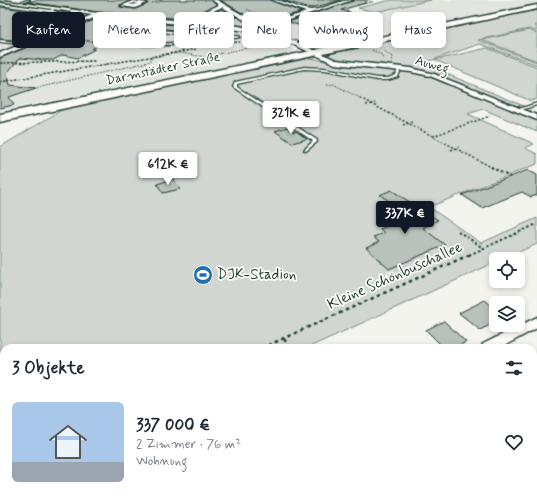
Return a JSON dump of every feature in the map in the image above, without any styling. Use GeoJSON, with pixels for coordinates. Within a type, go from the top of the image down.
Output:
{"type":"FeatureCollection","features":[{"type":"Feature","properties":{"kind":"main road","name":"Darmstädter Straße"},"geometry":{"type":"LineString","coordinates":[[383,39],[537,8]]}},
{"type":"Feature","properties":{"kind":"main road","name":"Darmstädter Straße"},"geometry":{"type":"LineString","coordinates":[[2,117],[339,48]]}},
{"type":"Feature","properties":{"kind":"street"},"geometry":{"type":"LineString","coordinates":[[0,0],[93,13]]}},
{"type":"Feature","properties":{"kind":"street"},"geometry":{"type":"LineString","coordinates":[[214,0],[242,17]]}},
{"type":"Feature","properties":{"kind":"street"},"geometry":{"type":"LineString","coordinates":[[274,0],[311,12],[351,0]]}},
{"type":"Feature","properties":{"kind":"street"},"geometry":{"type":"LineString","coordinates":[[330,0],[341,3]]}},
{"type":"Feature","properties":{"kind":"street"},"geometry":{"type":"LineString","coordinates":[[206,12],[222,5]]}},
{"type":"Feature","properties":{"kind":"street"},"geometry":{"type":"LineString","coordinates":[[321,9],[334,12]]}},
{"type":"Feature","properties":{"kind":"street"},"geometry":{"type":"LineString","coordinates":[[291,18],[299,16]]}},
{"type":"Feature","properties":{"kind":"street"},"geometry":{"type":"LineString","coordinates":[[294,17],[299,18]]}},
{"type":"Feature","properties":{"kind":"street"},"geometry":{"type":"LineString","coordinates":[[166,21],[242,29]]}},
{"type":"Feature","properties":{"kind":"street"},"geometry":{"type":"LineString","coordinates":[[291,42],[299,44]]}},
{"type":"Feature","properties":{"kind":"street","name":"Auweg"},"geometry":{"type":"LineString","coordinates":[[295,44],[315,54],[342,63],[399,69],[432,75],[537,118]]}},
{"type":"Feature","properties":{"kind":"street"},"geometry":{"type":"LineString","coordinates":[[0,55],[18,48]]}},
{"type":"Feature","properties":{"kind":"street"},"geometry":{"type":"LineString","coordinates":[[496,344],[537,322]]}},
{"type":"Feature","properties":{"kind":"lane"},"geometry":{"type":"LineString","coordinates":[[20,3],[29,0]]}},
{"type":"Feature","properties":{"kind":"lane"},"geometry":{"type":"LineString","coordinates":[[0,4],[55,12]]}},
{"type":"Feature","properties":{"kind":"lane"},"geometry":{"type":"LineString","coordinates":[[50,11],[58,8]]}},
{"type":"Feature","properties":{"kind":"lane"},"geometry":{"type":"LineString","coordinates":[[234,37],[239,37]]}},
{"type":"Feature","properties":{"kind":"lane"},"geometry":{"type":"LineString","coordinates":[[0,41],[12,42]]}},
{"type":"Feature","properties":{"kind":"lane"},"geometry":{"type":"LineString","coordinates":[[306,150],[316,142],[235,87],[236,84],[304,68],[325,69],[382,80],[397,76],[399,69]]}},
{"type":"Feature","properties":{"kind":"lane"},"geometry":{"type":"LineString","coordinates":[[518,110],[537,104]]}},
{"type":"Feature","properties":{"kind":"path"},"geometry":{"type":"LineString","coordinates":[[370,1],[374,0]]}},
{"type":"Feature","properties":{"kind":"path"},"geometry":{"type":"LineString","coordinates":[[372,51],[384,57],[376,63],[375,67]]}},
{"type":"Feature","properties":{"kind":"path"},"geometry":{"type":"LineString","coordinates":[[327,85],[332,84],[510,177]]}},
{"type":"Feature","properties":{"kind":"path"},"geometry":{"type":"LineString","coordinates":[[366,105],[375,103]]}},
{"type":"Feature","properties":{"kind":"path"},"geometry":{"type":"LineString","coordinates":[[433,136],[490,116]]}},
{"type":"Feature","properties":{"kind":"path"},"geometry":{"type":"LineString","coordinates":[[403,125],[412,122]]}},
{"type":"Feature","properties":{"kind":"path"},"geometry":{"type":"LineString","coordinates":[[451,150],[459,147]]}},
{"type":"Feature","properties":{"kind":"path","name":"Kleine Schönbuschallee"},"geometry":{"type":"LineString","coordinates":[[272,344],[537,224]]}},
{"type":"Feature","properties":{"kind":"path"},"geometry":{"type":"LineString","coordinates":[[458,231],[483,248]]}},
{"type":"Feature","properties":{"kind":"path"},"geometry":{"type":"LineString","coordinates":[[284,339],[287,344]]}},
{"type":"Feature","properties":{"kind":"shaded area"},"geometry":{"type":"Polygon","coordinates":[[[0,0],[128,0],[128,2],[118,6],[150,11],[93,12],[93,48],[166,48],[166,23],[174,24],[174,48],[234,48],[234,30],[242,32],[242,48],[291,47],[295,50],[295,53],[0,111],[0,0]]]}},
{"type":"Feature","properties":{"kind":"shaded area"},"geometry":{"type":"Polygon","coordinates":[[[391,0],[431,0],[375,12],[358,8],[391,0]]]}},
{"type":"Feature","properties":{"kind":"shaded area"},"geometry":{"type":"Polygon","coordinates":[[[431,0],[537,0],[537,4],[446,22],[446,12],[391,12],[391,32],[383,33],[383,12],[376,12],[431,0]]]}},
{"type":"Feature","properties":{"kind":"shaded area"},"geometry":{"type":"Polygon","coordinates":[[[331,7],[350,12],[314,12],[331,7]]]}},
{"type":"Feature","properties":{"kind":"shaded area"},"geometry":{"type":"Polygon","coordinates":[[[537,10],[537,25],[535,26],[537,27],[537,31],[529,29],[478,40],[537,62],[537,65],[480,44],[429,61],[430,67],[524,106],[512,106],[434,74],[415,69],[344,62],[328,55],[333,52],[361,48],[383,48],[383,42],[391,40],[391,48],[446,48],[446,29],[537,10]]]}},
{"type":"Feature","properties":{"kind":"shaded area"},"geometry":{"type":"Polygon","coordinates":[[[234,16],[242,20],[242,27],[234,26],[234,16]]]}},
{"type":"Feature","properties":{"kind":"shaded area"},"geometry":{"type":"Polygon","coordinates":[[[299,16],[299,44],[291,46],[291,19],[299,16]]]}},
{"type":"Feature","properties":{"kind":"shaded area"},"geometry":{"type":"Polygon","coordinates":[[[529,30],[537,33],[537,61],[482,40],[529,30]]]}},
{"type":"Feature","properties":{"kind":"shaded area"},"geometry":{"type":"Polygon","coordinates":[[[487,48],[537,67],[537,99],[531,101],[435,60],[487,48]]]}},
{"type":"Feature","properties":{"kind":"shaded area"},"geometry":{"type":"Polygon","coordinates":[[[306,57],[348,66],[411,72],[430,77],[537,120],[537,132],[483,109],[468,114],[534,144],[525,148],[537,154],[537,164],[429,207],[481,243],[537,218],[537,244],[519,252],[489,252],[489,265],[316,344],[0,344],[0,147],[68,106],[306,57]]]}},
{"type":"Feature","properties":{"kind":"building"},"geometry":{"type":"Polygon","coordinates":[[[35,0],[132,0],[120,5],[120,7],[135,9],[148,3],[137,0],[211,0],[216,5],[200,12],[174,12],[174,18],[166,18],[166,12],[98,12],[28,2],[35,0]]]}},
{"type":"Feature","properties":{"kind":"building"},"geometry":{"type":"Polygon","coordinates":[[[220,0],[271,0],[301,12],[291,15],[291,12],[242,13],[220,0]]]}},
{"type":"Feature","properties":{"kind":"building"},"geometry":{"type":"Polygon","coordinates":[[[282,0],[342,0],[311,8],[282,0]]]}},
{"type":"Feature","properties":{"kind":"building"},"geometry":{"type":"Polygon","coordinates":[[[354,0],[366,0],[366,3],[341,10],[350,12],[318,12],[354,0]]]}},
{"type":"Feature","properties":{"kind":"building"},"geometry":{"type":"Polygon","coordinates":[[[0,7],[42,12],[12,12],[12,40],[0,39],[0,7]]]}},
{"type":"Feature","properties":{"kind":"building"},"geometry":{"type":"Polygon","coordinates":[[[222,9],[228,12],[215,12],[222,9]]]}},
{"type":"Feature","properties":{"kind":"building"},"geometry":{"type":"Polygon","coordinates":[[[299,18],[299,25],[291,23],[291,21],[299,18]]]}},
{"type":"Feature","properties":{"kind":"building"},"geometry":{"type":"Polygon","coordinates":[[[93,20],[94,48],[92,49],[95,49],[78,58],[63,55],[53,60],[20,58],[7,73],[10,85],[36,88],[9,97],[14,105],[0,108],[0,58],[25,48],[85,48],[85,24],[93,20]]]}},
{"type":"Feature","properties":{"kind":"building"},"geometry":{"type":"Polygon","coordinates":[[[166,24],[174,25],[174,30],[166,29],[166,24]]]}},
{"type":"Feature","properties":{"kind":"building"},"geometry":{"type":"Polygon","coordinates":[[[287,127],[294,132],[296,131],[307,139],[292,143],[275,131],[287,127]]]}},
{"type":"Feature","properties":{"kind":"building"},"geometry":{"type":"Polygon","coordinates":[[[528,170],[537,175],[537,195],[531,197],[522,192],[482,208],[462,195],[528,170]]]}},
{"type":"Feature","properties":{"kind":"building"},"geometry":{"type":"Polygon","coordinates":[[[173,179],[180,189],[163,193],[157,184],[173,179]]]}},
{"type":"Feature","properties":{"kind":"building"},"geometry":{"type":"Polygon","coordinates":[[[391,190],[438,220],[423,228],[445,245],[389,269],[366,248],[379,242],[373,237],[384,233],[380,229],[412,216],[380,195],[391,190]]]}},
{"type":"Feature","properties":{"kind":"building"},"geometry":{"type":"Polygon","coordinates":[[[485,300],[489,303],[489,326],[480,330],[459,313],[485,300]]]}},
{"type":"Feature","properties":{"kind":"building"},"geometry":{"type":"Polygon","coordinates":[[[444,321],[466,342],[462,344],[440,344],[426,330],[444,321]]]}},
{"type":"Feature","properties":{"kind":"railway"},"geometry":{"type":"LineString","coordinates":[[85,40],[125,45],[165,46],[240,42]]}},
{"type":"Feature","properties":{"kind":"railway"},"geometry":{"type":"LineString","coordinates":[[0,82],[197,49]]}},
{"type":"Feature","properties":{"kind":"railway"},"geometry":{"type":"LineString","coordinates":[[0,63],[96,61]]}},
{"type":"Feature","properties":{"kind":"place","name":"DJK-Stadion"},"geometry":{"type":"Point","coordinates":[203,275]}}]}
